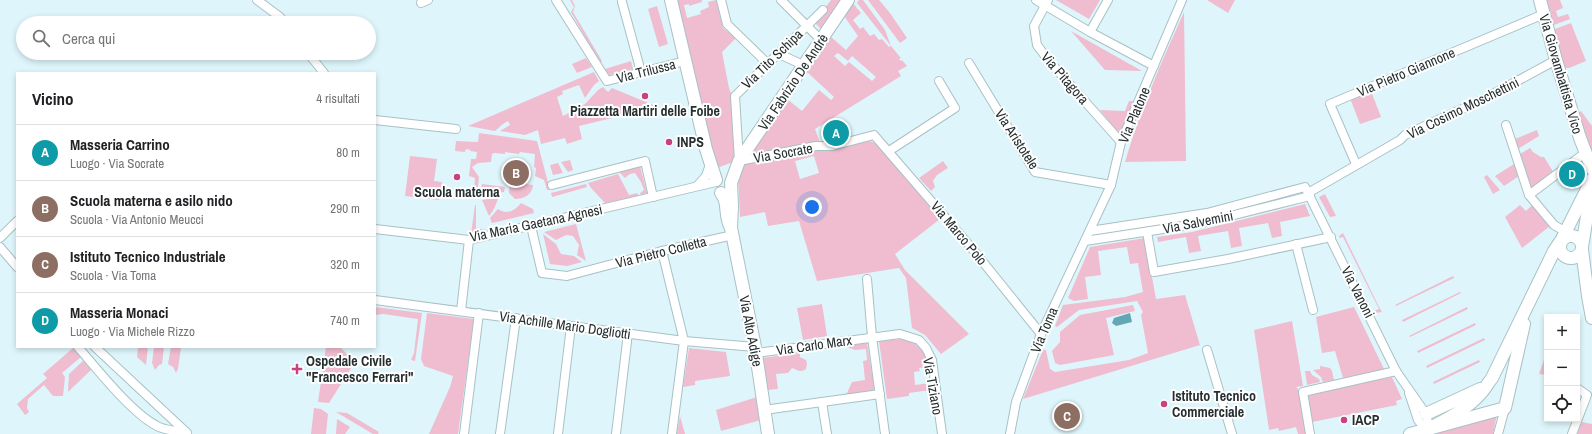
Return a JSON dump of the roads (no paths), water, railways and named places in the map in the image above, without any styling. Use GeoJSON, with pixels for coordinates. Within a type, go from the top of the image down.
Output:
{"type":"FeatureCollection","features":[{"type":"Feature","properties":{"kind":"street"},"geometry":{"type":"LineString","coordinates":[[257,0],[279,16]]}},
{"type":"Feature","properties":{"kind":"street","name":"Via Trilussa"},"geometry":{"type":"LineString","coordinates":[[556,0],[607,81],[685,61]]}},
{"type":"Feature","properties":{"kind":"street","name":"Via Alto Adige"},"geometry":{"type":"LineString","coordinates":[[671,0],[693,99],[710,164],[723,184],[727,220],[732,231],[755,350],[768,434]]}},
{"type":"Feature","properties":{"kind":"street"},"geometry":{"type":"LineString","coordinates":[[721,0],[727,24],[767,63]]}},
{"type":"Feature","properties":{"kind":"street"},"geometry":{"type":"LineString","coordinates":[[781,0],[821,40]]}},
{"type":"Feature","properties":{"kind":"street","name":"Via Fabrizio De Andrè"},"geometry":{"type":"LineString","coordinates":[[723,184],[848,0]]}},
{"type":"Feature","properties":{"kind":"street"},"geometry":{"type":"LineString","coordinates":[[1036,0],[1046,3],[1090,32],[1154,66]]}},
{"type":"Feature","properties":{"kind":"street"},"geometry":{"type":"LineString","coordinates":[[1090,32],[1108,0]]}},
{"type":"Feature","properties":{"kind":"street","name":"Via Platone"},"geometry":{"type":"LineString","coordinates":[[1090,230],[1111,184],[1121,142],[1182,0]]}},
{"type":"Feature","properties":{"kind":"street","name":"Via Giovambattista Vico"},"geometry":{"type":"LineString","coordinates":[[1540,0],[1556,60],[1585,153],[1592,169]]}},
{"type":"Feature","properties":{"kind":"street"},"geometry":{"type":"LineString","coordinates":[[622,2],[641,72]]}},
{"type":"Feature","properties":{"kind":"street","name":"Via Pitagora"},"geometry":{"type":"LineString","coordinates":[[1046,3],[1034,26],[1037,45],[1049,61],[1121,142]]}},
{"type":"Feature","properties":{"kind":"street","name":"Via Tito Schipa"},"geometry":{"type":"LineString","coordinates":[[738,163],[735,96],[767,63],[823,10]]}},
{"type":"Feature","properties":{"kind":"street","name":"Via Pietro Giannone"},"geometry":{"type":"LineString","coordinates":[[1356,164],[1330,104],[1544,14]]}},
{"type":"Feature","properties":{"kind":"street"},"geometry":{"type":"LineString","coordinates":[[778,53],[803,65]]}},
{"type":"Feature","properties":{"kind":"street"},"geometry":{"type":"LineString","coordinates":[[314,60],[323,72]]}},
{"type":"Feature","properties":{"kind":"street","name":"Via Cosimo Moschettini"},"geometry":{"type":"LineString","coordinates":[[1309,194],[1356,164],[1400,140],[1405,135],[1484,99],[1556,60]]}},
{"type":"Feature","properties":{"kind":"street","name":"Via Aristotele"},"geometry":{"type":"LineString","coordinates":[[969,62],[1035,172],[1111,184]]}},
{"type":"Feature","properties":{"kind":"street"},"geometry":{"type":"LineString","coordinates":[[889,151],[955,108],[939,81]]}},
{"type":"Feature","properties":{"kind":"street"},"geometry":{"type":"LineString","coordinates":[[376,120],[456,130]]}},
{"type":"Feature","properties":{"kind":"street"},"geometry":{"type":"LineString","coordinates":[[1506,124],[1529,195],[1563,238]]}},
{"type":"Feature","properties":{"kind":"street","name":"Via Socrate"},"geometry":{"type":"LineString","coordinates":[[738,163],[816,146],[832,146],[874,135]]}},
{"type":"Feature","properties":{"kind":"street","name":"Via Marco Polo"},"geometry":{"type":"LineString","coordinates":[[874,135],[970,246],[1041,334]]}},
{"type":"Feature","properties":{"kind":"street"},"geometry":{"type":"LineString","coordinates":[[1529,195],[1585,153]]}},
{"type":"Feature","properties":{"kind":"street"},"geometry":{"type":"LineString","coordinates":[[552,184],[645,161],[653,197]]}},
{"type":"Feature","properties":{"kind":"street"},"geometry":{"type":"LineString","coordinates":[[696,186],[706,176],[710,164]]}},
{"type":"Feature","properties":{"kind":"street"},"geometry":{"type":"LineString","coordinates":[[1546,267],[1556,259],[1577,256],[1582,248],[1592,179]]}},
{"type":"Feature","properties":{"kind":"street"},"geometry":{"type":"LineString","coordinates":[[1426,432],[1454,416],[1484,389],[1492,378],[1554,251],[1563,238],[1586,214],[1592,182]]}},
{"type":"Feature","properties":{"kind":"street","name":"Via Maria Gaetana Agnesi"},"geometry":{"type":"LineString","coordinates":[[376,229],[469,240],[696,186],[723,184]]}},
{"type":"Feature","properties":{"kind":"street","name":"Via Salvemini"},"geometry":{"type":"LineString","coordinates":[[1085,241],[1210,222],[1309,194],[1305,188],[1207,213],[1090,230]]}},
{"type":"Feature","properties":{"kind":"street","name":"Via Vanoni"},"geometry":{"type":"LineString","coordinates":[[1309,194],[1396,371],[1426,414]]}},
{"type":"Feature","properties":{"kind":"street"},"geometry":{"type":"LineString","coordinates":[[0,238],[16,222]]}},
{"type":"Feature","properties":{"kind":"street","name":"Via Pietro Colletta"},"geometry":{"type":"LineString","coordinates":[[531,226],[542,273],[567,276],[732,231]]}},
{"type":"Feature","properties":{"kind":"street","name":"Via Toma"},"geometry":{"type":"LineString","coordinates":[[1010,434],[1016,402],[1041,334],[1090,230]]}},
{"type":"Feature","properties":{"kind":"street"},"geometry":{"type":"LineString","coordinates":[[1147,232],[1154,272],[1228,259],[1330,237]]}},
{"type":"Feature","properties":{"kind":"street"},"geometry":{"type":"LineString","coordinates":[[1584,271],[1578,262],[1561,253],[1559,246],[1563,238],[1569,236],[1577,237],[1580,240],[1592,318]]}},
{"type":"Feature","properties":{"kind":"street"},"geometry":{"type":"LineString","coordinates":[[461,311],[469,240]]}},
{"type":"Feature","properties":{"kind":"street"},"geometry":{"type":"LineString","coordinates":[[1296,244],[1313,310]]}},
{"type":"Feature","properties":{"kind":"street"},"geometry":{"type":"LineString","coordinates":[[0,247],[16,266]]}},
{"type":"Feature","properties":{"kind":"street"},"geometry":{"type":"LineString","coordinates":[[662,251],[684,341],[672,434]]}},
{"type":"Feature","properties":{"kind":"street"},"geometry":{"type":"LineString","coordinates":[[867,279],[872,337],[885,434]]}},
{"type":"Feature","properties":{"kind":"street","name":"Via Achille Mario Dogliotti"},"geometry":{"type":"LineString","coordinates":[[376,300],[755,350]]}},
{"type":"Feature","properties":{"kind":"street"},"geometry":{"type":"LineString","coordinates":[[1498,434],[1529,304]]}},
{"type":"Feature","properties":{"kind":"street"},"geometry":{"type":"LineString","coordinates":[[464,434],[479,313]]}},
{"type":"Feature","properties":{"kind":"street"},"geometry":{"type":"LineString","coordinates":[[500,434],[516,318]]}},
{"type":"Feature","properties":{"kind":"street"},"geometry":{"type":"LineString","coordinates":[[558,434],[571,326]]}},
{"type":"Feature","properties":{"kind":"street"},"geometry":{"type":"LineString","coordinates":[[616,434],[628,334]]}},
{"type":"Feature","properties":{"kind":"street","name":"Via Tiziano"},"geometry":{"type":"LineString","coordinates":[[872,337],[900,334],[919,340],[926,348],[932,360],[942,434]]}},
{"type":"Feature","properties":{"kind":"street","name":"Via Carlo Marx"},"geometry":{"type":"LineString","coordinates":[[755,350],[872,337]]}},
{"type":"Feature","properties":{"kind":"street"},"geometry":{"type":"LineString","coordinates":[[79,348],[117,391],[145,418],[157,426],[170,431],[187,433]]}},
{"type":"Feature","properties":{"kind":"street"},"geometry":{"type":"LineString","coordinates":[[104,350],[187,433]]}},
{"type":"Feature","properties":{"kind":"street"},"geometry":{"type":"LineString","coordinates":[[1207,350],[1232,434]]}},
{"type":"Feature","properties":{"kind":"street"},"geometry":{"type":"LineString","coordinates":[[1501,362],[1515,366]]}},
{"type":"Feature","properties":{"kind":"street"},"geometry":{"type":"LineString","coordinates":[[1310,434],[1303,392],[1396,371]]}},
{"type":"Feature","properties":{"kind":"street"},"geometry":{"type":"LineString","coordinates":[[1484,389],[1488,412]]}},
{"type":"Feature","properties":{"kind":"street"},"geometry":{"type":"LineString","coordinates":[[1426,432],[1428,422],[1426,414],[1484,389]]}},
{"type":"Feature","properties":{"kind":"street","name":"Via Vanoni"},"geometry":{"type":"LineString","coordinates":[[1409,390],[1418,420],[1426,432]]}},
{"type":"Feature","properties":{"kind":"street"},"geometry":{"type":"LineString","coordinates":[[1580,390],[1587,395],[1580,413]]}},
{"type":"Feature","properties":{"kind":"street"},"geometry":{"type":"LineString","coordinates":[[764,410],[880,394]]}},
{"type":"Feature","properties":{"kind":"street"},"geometry":{"type":"LineString","coordinates":[[822,402],[826,434]]}},
{"type":"Feature","properties":{"kind":"street"},"geometry":{"type":"LineString","coordinates":[[1410,434],[1426,432],[1504,408]]}},
{"type":"Feature","properties":{"kind":"street"},"geometry":{"type":"LineString","coordinates":[[1572,434],[1577,422]]}},
{"type":"Feature","properties":{"kind":"water"},"geometry":{"type":"Polygon","coordinates":[[[1130,313],[1132,322],[1116,326],[1112,323],[1114,318],[1130,313]]]}},
{"type":"Feature","properties":{"kind":"place","name":"Piazzetta Martiri delle Foibe"},"geometry":{"type":"Point","coordinates":[645,96]}},
{"type":"Feature","properties":{"kind":"place","name":"Masseria Carrino"},"geometry":{"type":"Point","coordinates":[836,133]}},
{"type":"Feature","properties":{"kind":"place","name":"INPS"},"geometry":{"type":"Point","coordinates":[669,142]}},
{"type":"Feature","properties":{"kind":"place","name":"Scuola materna e asilo nido"},"geometry":{"type":"Point","coordinates":[516,173]}},
{"type":"Feature","properties":{"kind":"place","name":"Masseria Monaci"},"geometry":{"type":"Point","coordinates":[1572,174]}},
{"type":"Feature","properties":{"kind":"place","name":"Scuola materna"},"geometry":{"type":"Point","coordinates":[457,177]}},
{"type":"Feature","properties":{"kind":"place","name":"Ospedale Civile \"Francesco Ferrari\""},"geometry":{"type":"Point","coordinates":[297,369]}},
{"type":"Feature","properties":{"kind":"place","name":"Istituto Tecnico Commerciale"},"geometry":{"type":"Point","coordinates":[1164,404]}},
{"type":"Feature","properties":{"kind":"place","name":"Istituto Tecnico Industriale"},"geometry":{"type":"Point","coordinates":[1067,416]}},
{"type":"Feature","properties":{"kind":"place","name":"IACP"},"geometry":{"type":"Point","coordinates":[1344,420]}}]}
